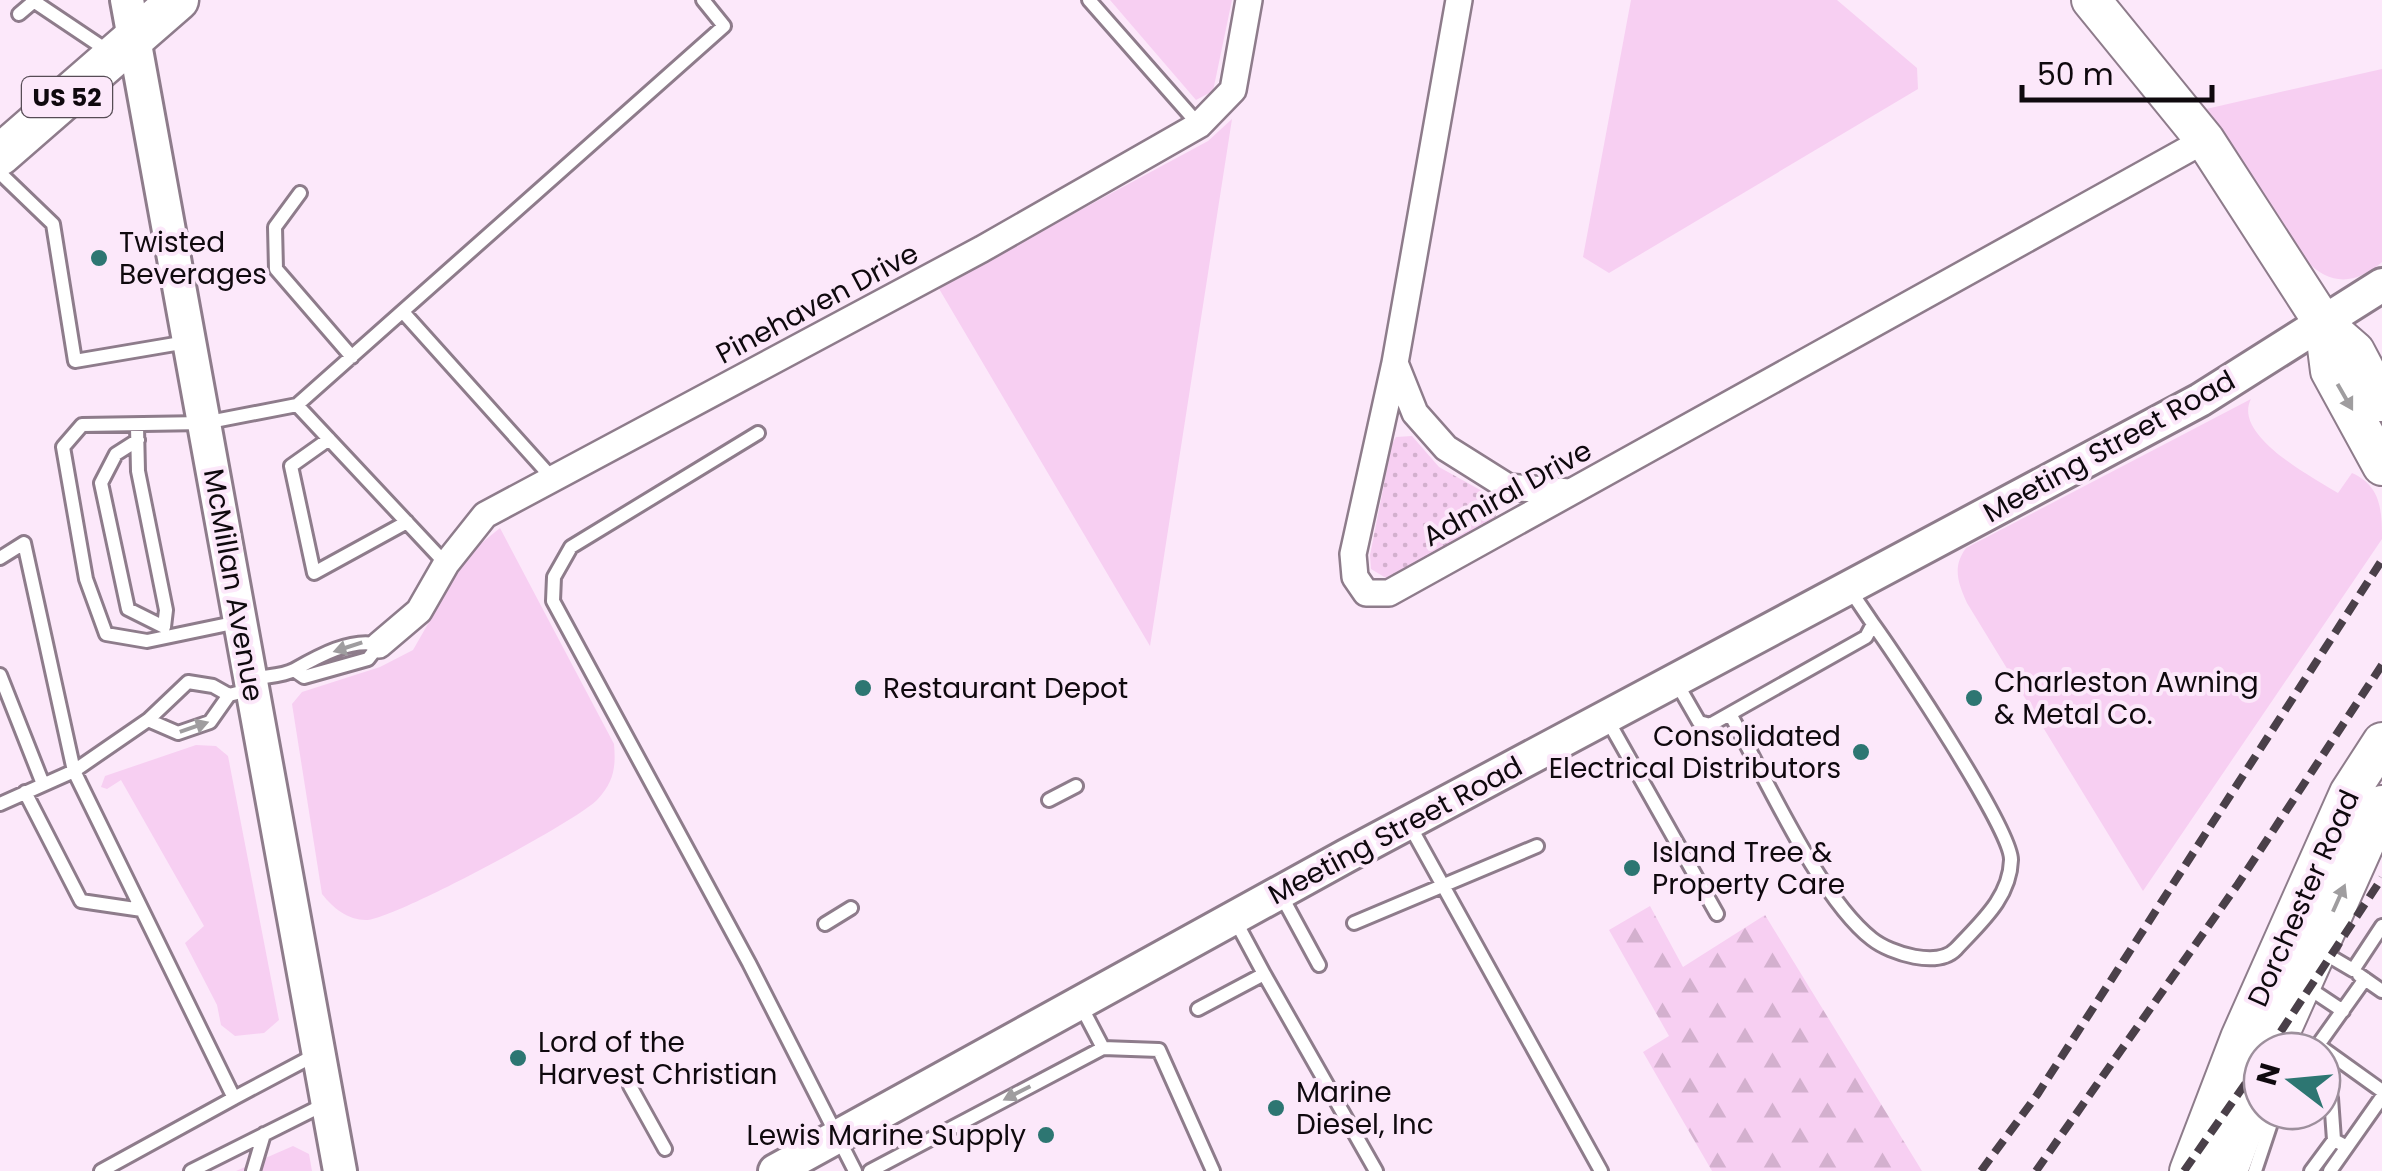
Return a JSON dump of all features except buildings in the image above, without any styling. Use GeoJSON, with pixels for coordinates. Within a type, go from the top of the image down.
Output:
{"type":"FeatureCollection","features":[{"type":"Feature","properties":{"kind":"main road","name":"US 52"},"geometry":{"type":"LineString","coordinates":[[0,155],[125,31],[178,0]]}},
{"type":"Feature","properties":{"kind":"main road"},"geometry":{"type":"LineString","coordinates":[[2091,0],[2204,140],[2324,324],[2355,351],[2382,402]]}},
{"type":"Feature","properties":{"kind":"main road"},"geometry":{"type":"LineString","coordinates":[[2324,324],[2330,372],[2382,466]]}},
{"type":"Feature","properties":{"kind":"main road","name":"Dorchester Road"},"geometry":{"type":"LineString","coordinates":[[2278,1031],[2349,792],[2382,742]]}},
{"type":"Feature","properties":{"kind":"main road","name":"Dorchester Road"},"geometry":{"type":"LineString","coordinates":[[2281,1031],[2379,818]]}},
{"type":"Feature","properties":{"kind":"main road","name":"Dorchester Road"},"geometry":{"type":"LineString","coordinates":[[2189,1171],[2242,1114]]}},
{"type":"Feature","properties":{"kind":"main road","name":"Dorchester Road"},"geometry":{"type":"LineString","coordinates":[[2244,1163],[2251,1131]]}},
{"type":"Feature","properties":{"kind":"street","name":"Pinehaven Drive"},"geometry":{"type":"LineString","coordinates":[[380,644],[419,610],[446,564],[486,515],[982,249],[1198,125],[1233,90],[1250,0]]}},
{"type":"Feature","properties":{"kind":"street","name":"Admiral Drive"},"geometry":{"type":"LineString","coordinates":[[1460,0],[1395,363],[1353,554],[1355,577],[1366,593],[1389,593],[2204,140]]}},
{"type":"Feature","properties":{"kind":"street","name":"McMillan Avenue"},"geometry":{"type":"LineString","coordinates":[[125,31],[242,621],[244,688],[340,1171]]}},
{"type":"Feature","properties":{"kind":"street","name":"Meeting Street Road"},"geometry":{"type":"LineString","coordinates":[[775,1171],[1280,892],[2200,400],[2382,285]]}},
{"type":"Feature","properties":{"kind":"street"},"geometry":{"type":"LineString","coordinates":[[1395,363],[1415,413],[1446,448],[1508,488],[1569,492]]}},
{"type":"Feature","properties":{"kind":"lane"},"geometry":{"type":"LineString","coordinates":[[242,621],[165,632],[147,641],[106,634],[86,579],[64,447],[82,426],[138,433],[298,405],[724,26],[703,0]]}},
{"type":"Feature","properties":{"kind":"lane"},"geometry":{"type":"LineString","coordinates":[[1089,0],[1198,125]]}},
{"type":"Feature","properties":{"kind":"lane"},"geometry":{"type":"LineString","coordinates":[[19,14],[32,1],[125,31]]}},
{"type":"Feature","properties":{"kind":"lane"},"geometry":{"type":"LineString","coordinates":[[0,173],[53,224],[74,361],[189,342]]}},
{"type":"Feature","properties":{"kind":"lane"},"geometry":{"type":"LineString","coordinates":[[300,193],[275,227],[276,269],[352,357]]}},
{"type":"Feature","properties":{"kind":"lane"},"geometry":{"type":"LineString","coordinates":[[403,312],[553,479]]}},
{"type":"Feature","properties":{"kind":"lane"},"geometry":{"type":"LineString","coordinates":[[298,405],[446,564]]}},
{"type":"Feature","properties":{"kind":"lane"},"geometry":{"type":"LineString","coordinates":[[138,433],[116,454],[102,483],[128,609],[165,632]]}},
{"type":"Feature","properties":{"kind":"lane"},"geometry":{"type":"LineString","coordinates":[[138,433],[138,471],[166,610],[165,632]]}},
{"type":"Feature","properties":{"kind":"lane"},"geometry":{"type":"LineString","coordinates":[[758,433],[570,547],[554,577],[553,601],[855,1171]]}},
{"type":"Feature","properties":{"kind":"lane"},"geometry":{"type":"LineString","coordinates":[[329,439],[291,466],[314,574],[407,522]]}},
{"type":"Feature","properties":{"kind":"lane"},"geometry":{"type":"LineString","coordinates":[[0,558],[24,544],[74,772],[234,1098]]}},
{"type":"Feature","properties":{"kind":"lane"},"geometry":{"type":"LineString","coordinates":[[1730,714],[1837,906],[1875,942],[1928,960],[1948,957],[1992,912],[2008,883],[2012,856],[1936,716],[1848,587]]}},
{"type":"Feature","properties":{"kind":"lane"},"geometry":{"type":"LineString","coordinates":[[1675,680],[1699,722],[1710,726],[1866,637],[1873,624]]}},
{"type":"Feature","properties":{"kind":"lane"},"geometry":{"type":"LineString","coordinates":[[0,804],[74,772],[148,720],[188,682],[244,688],[294,670],[304,677],[368,659],[380,644]]}},
{"type":"Feature","properties":{"kind":"lane"},"geometry":{"type":"LineString","coordinates":[[0,676],[43,784]]}},
{"type":"Feature","properties":{"kind":"lane"},"geometry":{"type":"LineString","coordinates":[[148,720],[178,733],[210,722],[244,688]]}},
{"type":"Feature","properties":{"kind":"lane"},"geometry":{"type":"LineString","coordinates":[[1606,716],[1716,914]]}},
{"type":"Feature","properties":{"kind":"lane"},"geometry":{"type":"LineString","coordinates":[[1049,800],[1076,786]]}},
{"type":"Feature","properties":{"kind":"lane"},"geometry":{"type":"LineString","coordinates":[[25,792],[82,900],[142,910]]}},
{"type":"Feature","properties":{"kind":"lane"},"geometry":{"type":"LineString","coordinates":[[1408,823],[1601,1171]]}},
{"type":"Feature","properties":{"kind":"lane"},"geometry":{"type":"LineString","coordinates":[[1354,922],[1537,846]]}},
{"type":"Feature","properties":{"kind":"lane"},"geometry":{"type":"LineString","coordinates":[[1280,892],[1319,965]]}},
{"type":"Feature","properties":{"kind":"lane"},"geometry":{"type":"LineString","coordinates":[[825,924],[852,908]]}},
{"type":"Feature","properties":{"kind":"lane"},"geometry":{"type":"LineString","coordinates":[[1234,918],[1376,1171]]}},
{"type":"Feature","properties":{"kind":"lane"},"geometry":{"type":"LineString","coordinates":[[2327,1031],[2343,1011],[2382,926]]}},
{"type":"Feature","properties":{"kind":"lane"},"geometry":{"type":"LineString","coordinates":[[2309,966],[2359,975],[2382,991]]}},
{"type":"Feature","properties":{"kind":"lane"},"geometry":{"type":"LineString","coordinates":[[2309,966],[2343,1011]]}},
{"type":"Feature","properties":{"kind":"lane"},"geometry":{"type":"LineString","coordinates":[[1198,1009],[1264,974]]}},
{"type":"Feature","properties":{"kind":"lane"},"geometry":{"type":"LineString","coordinates":[[1080,1004],[1103,1048]]}},
{"type":"Feature","properties":{"kind":"lane"},"geometry":{"type":"LineString","coordinates":[[870,1171],[1103,1048],[1159,1050],[1213,1171]]}},
{"type":"Feature","properties":{"kind":"lane"},"geometry":{"type":"LineString","coordinates":[[101,1171],[318,1054]]}},
{"type":"Feature","properties":{"kind":"lane"},"geometry":{"type":"LineString","coordinates":[[2311,1164],[2341,1144],[2382,1094],[2342,1067]]}},
{"type":"Feature","properties":{"kind":"lane"},"geometry":{"type":"LineString","coordinates":[[630,1086],[665,1149]]}},
{"type":"Feature","properties":{"kind":"lane"},"geometry":{"type":"LineString","coordinates":[[191,1171],[327,1103]]}},
{"type":"Feature","properties":{"kind":"lane"},"geometry":{"type":"LineString","coordinates":[[2325,1131],[2341,1144]]}},
{"type":"Feature","properties":{"kind":"lane"},"geometry":{"type":"LineString","coordinates":[[2330,1171],[2341,1144],[2338,1131]]}},
{"type":"Feature","properties":{"kind":"lane"},"geometry":{"type":"LineString","coordinates":[[253,1171],[264,1134]]}},
{"type":"Feature","properties":{"kind":"lane"},"geometry":{"type":"LineString","coordinates":[[2244,1163],[2277,1155]]}},
{"type":"Feature","properties":{"kind":"lane"},"geometry":{"type":"LineString","coordinates":[[2244,1163],[2254,1171]]}},
{"type":"Feature","properties":{"kind":"green space"},"geometry":{"type":"Polygon","coordinates":[[[1110,0],[1232,0],[1213,91],[1196,100],[1110,0]]]}},
{"type":"Feature","properties":{"kind":"green space"},"geometry":{"type":"Polygon","coordinates":[[[1631,0],[1837,0],[1917,68],[1918,89],[1609,273],[1583,257],[1631,0]]]}},
{"type":"Feature","properties":{"kind":"green space"},"geometry":{"type":"Polygon","coordinates":[[[2382,69],[2382,262],[2363,275],[2334,278],[2306,260],[2206,109],[2382,69]]]}},
{"type":"Feature","properties":{"kind":"green space"},"geometry":{"type":"Polygon","coordinates":[[[1232,119],[1150,646],[938,287],[1208,141],[1232,119]]]}},
{"type":"Feature","properties":{"kind":"green space"},"geometry":{"type":"Polygon","coordinates":[[[2251,399],[2248,413],[2253,427],[2294,466],[2338,493],[2352,473],[2369,485],[2378,500],[2382,539],[2143,891],[1967,603],[1959,582],[1959,562],[1966,548],[2251,399]]]}},
{"type":"Feature","properties":{"kind":"green space"},"geometry":{"type":"Polygon","coordinates":[[[1412,436],[1439,467],[1500,501],[1495,519],[1386,578],[1371,569],[1370,555],[1392,444],[1396,437],[1412,436]]]}},
{"type":"Feature","properties":{"kind":"green space"},"geometry":{"type":"Polygon","coordinates":[[[500,528],[614,744],[610,780],[597,800],[582,811],[484,868],[383,916],[353,918],[322,894],[292,704],[302,692],[380,667],[413,650],[468,554],[500,528]]]}},
{"type":"Feature","properties":{"kind":"green space"},"geometry":{"type":"Polygon","coordinates":[[[196,745],[216,746],[228,756],[279,1020],[264,1033],[235,1036],[221,1025],[217,1005],[185,943],[204,926],[121,780],[107,789],[101,787],[105,776],[196,745]]]}},
{"type":"Feature","properties":{"kind":"green space"},"geometry":{"type":"Polygon","coordinates":[[[1650,906],[1683,967],[1765,915],[1922,1171],[1712,1171],[1643,1052],[1669,1036],[1609,930],[1650,906]]]}},
{"type":"Feature","properties":{"kind":"green space"},"geometry":{"type":"Polygon","coordinates":[[[293,1146],[309,1154],[312,1171],[236,1171],[293,1146]]]}},
{"type":"Feature","properties":{"kind":"railway"},"geometry":{"type":"LineString","coordinates":[[1981,1171],[2037,1095],[2382,560]]}},
{"type":"Feature","properties":{"kind":"railway"},"geometry":{"type":"LineString","coordinates":[[2036,1171],[2238,884],[2382,665]]}},
{"type":"Feature","properties":{"kind":"railway"},"geometry":{"type":"LineString","coordinates":[[2281,1031],[2382,878]]}},
{"type":"Feature","properties":{"kind":"railway"},"geometry":{"type":"LineString","coordinates":[[2184,1171],[2242,1088]]}},
{"type":"Feature","properties":{"kind":"place","name":"Twisted Beverages"},"geometry":{"type":"Point","coordinates":[99,258]}},
{"type":"Feature","properties":{"kind":"place","name":"Restaurant Depot"},"geometry":{"type":"Point","coordinates":[863,688]}},
{"type":"Feature","properties":{"kind":"place","name":"Charleston Awning & Metal Co."},"geometry":{"type":"Point","coordinates":[1974,698]}},
{"type":"Feature","properties":{"kind":"place","name":"Consolidated Electrical Distributors"},"geometry":{"type":"Point","coordinates":[1861,752]}},
{"type":"Feature","properties":{"kind":"place","name":"Island Tree & Property Care"},"geometry":{"type":"Point","coordinates":[1632,868]}},
{"type":"Feature","properties":{"kind":"place","name":"Lord of the Harvest Christian"},"geometry":{"type":"Point","coordinates":[518,1058]}},
{"type":"Feature","properties":{"kind":"place","name":"Marine Diesel, Inc"},"geometry":{"type":"Point","coordinates":[1276,1108]}},
{"type":"Feature","properties":{"kind":"place","name":"Lewis Marine Supply"},"geometry":{"type":"Point","coordinates":[1046,1135]}}]}
